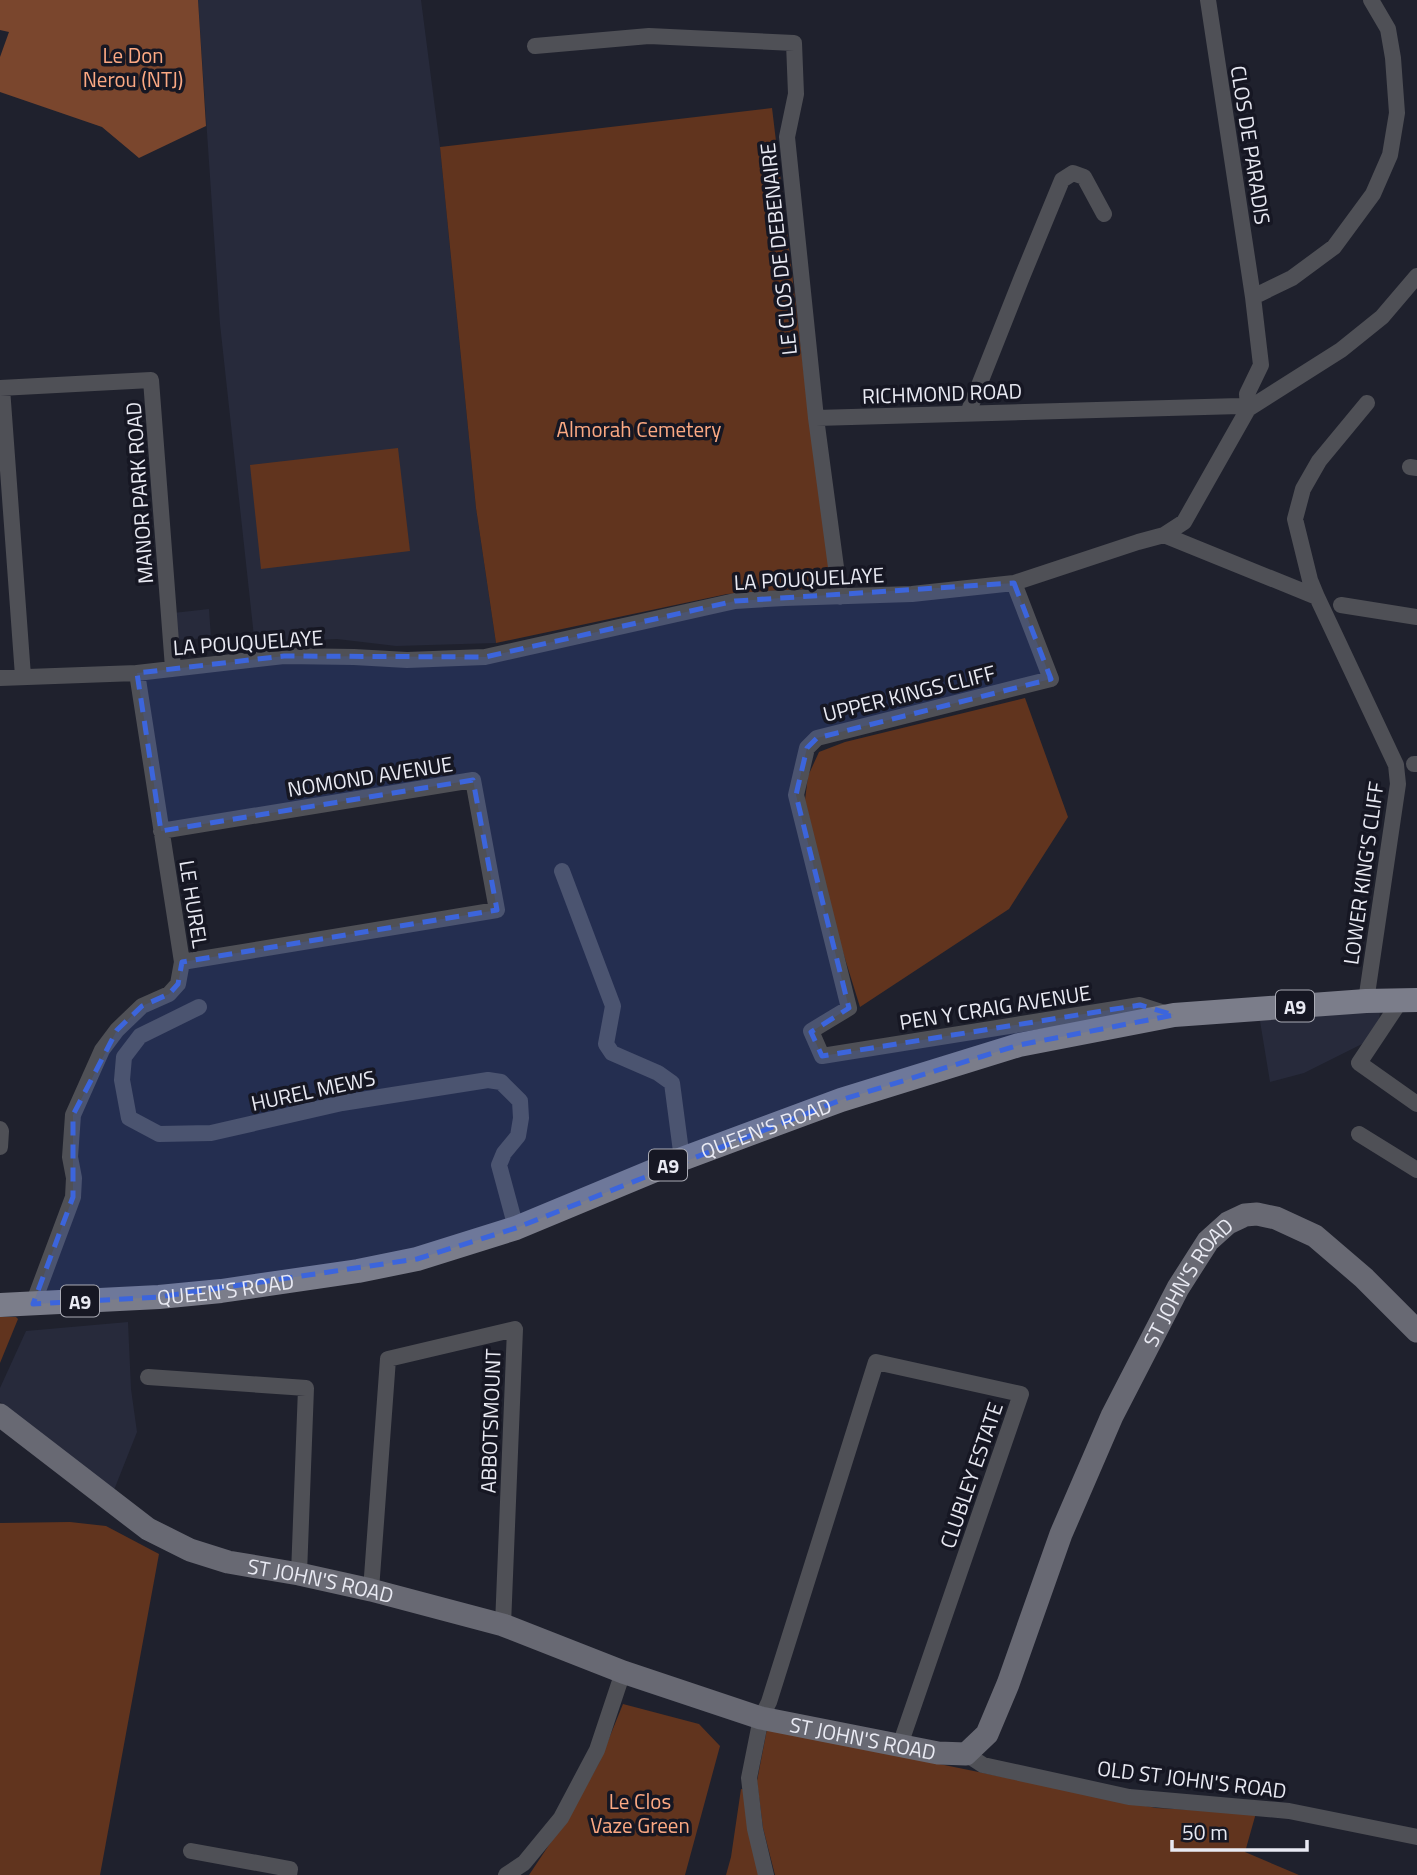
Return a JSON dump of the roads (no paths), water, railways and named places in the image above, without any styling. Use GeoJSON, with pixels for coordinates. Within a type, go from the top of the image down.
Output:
{"type":"FeatureCollection","features":[{"type":"Feature","properties":{"kind":"main road","name":"QUEEN'S ROAD"},"geometry":{"type":"LineString","coordinates":[[0,1305],[222,1291],[417,1259],[516,1228],[682,1159],[841,1100],[1019,1045],[1174,1015],[1409,1000]]}},
{"type":"Feature","properties":{"kind":"main road","name":"ST JOHN'S ROAD"},"geometry":{"type":"LineString","coordinates":[[0,1415],[148,1529],[190,1550],[228,1562],[371,1590],[503,1625],[624,1672],[761,1718],[938,1753],[966,1754],[987,1734],[1009,1684],[1061,1534],[1112,1416],[1178,1288],[1214,1235],[1228,1223],[1245,1215],[1257,1214],[1276,1218],[1315,1236],[1364,1278],[1417,1331]]}},
{"type":"Feature","properties":{"kind":"street","name":"CLOS DE PARADIS"},"geometry":{"type":"LineString","coordinates":[[1208,0],[1261,365],[1247,394],[1248,409]]}},
{"type":"Feature","properties":{"kind":"street"},"geometry":{"type":"LineString","coordinates":[[1253,297],[1292,278],[1334,247],[1373,194],[1390,155],[1397,113],[1393,58],[1388,29],[1371,0]]}},
{"type":"Feature","properties":{"kind":"street","name":"LE CLOS DE DEBENAIRE"},"geometry":{"type":"LineString","coordinates":[[535,46],[649,36],[794,43],[796,94],[787,137],[816,418]]}},
{"type":"Feature","properties":{"kind":"street"},"geometry":{"type":"LineString","coordinates":[[968,413],[1062,180],[1073,173],[1084,177],[1104,214]]}},
{"type":"Feature","properties":{"kind":"street","name":"LA POUQUELAYE"},"geometry":{"type":"LineString","coordinates":[[0,678],[137,673],[284,656],[407,660],[485,657],[735,601],[912,594],[1014,583],[1164,536],[1184,522],[1248,409],[1341,350],[1382,317],[1417,276]]}},
{"type":"Feature","properties":{"kind":"street","name":"MANOR PARK ROAD"},"geometry":{"type":"LineString","coordinates":[[23,676],[1,388],[151,380],[173,668]]}},
{"type":"Feature","properties":{"kind":"street"},"geometry":{"type":"LineString","coordinates":[[1284,538],[1295,519],[1303,489],[1319,461],[1367,403]]}},
{"type":"Feature","properties":{"kind":"street","name":"RICHMOND ROAD"},"geometry":{"type":"LineString","coordinates":[[816,418],[1240,406],[1248,409]]}},
{"type":"Feature","properties":{"kind":"street"},"geometry":{"type":"LineString","coordinates":[[816,418],[840,597]]}},
{"type":"Feature","properties":{"kind":"street","name":"LOWER KING'S CLIFF"},"geometry":{"type":"LineString","coordinates":[[1295,519],[1310,580],[1396,765],[1398,784],[1366,1001]]}},
{"type":"Feature","properties":{"kind":"street"},"geometry":{"type":"LineString","coordinates":[[1164,536],[1317,597]]}},
{"type":"Feature","properties":{"kind":"street","name":"UPPER KINGS CLIFF"},"geometry":{"type":"LineString","coordinates":[[822,1056],[811,1031],[849,1008],[796,795],[807,748],[817,738],[1051,679],[1014,583]]}},
{"type":"Feature","properties":{"kind":"street"},"geometry":{"type":"LineString","coordinates":[[1341,605],[1417,617]]}},
{"type":"Feature","properties":{"kind":"street","name":"LE HUREL"},"geometry":{"type":"LineString","coordinates":[[33,1304],[73,1196],[74,1178],[70,1157],[73,1115],[102,1050],[117,1030],[142,1006],[169,994],[178,984],[182,962],[137,673]]}},
{"type":"Feature","properties":{"kind":"street","name":"NOMOND AVENUE"},"geometry":{"type":"LineString","coordinates":[[161,831],[473,780],[497,910],[182,962]]}},
{"type":"Feature","properties":{"kind":"street"},"geometry":{"type":"LineString","coordinates":[[562,871],[612,1006],[606,1044],[612,1053],[658,1073],[672,1083],[682,1159]]}},
{"type":"Feature","properties":{"kind":"street"},"geometry":{"type":"LineString","coordinates":[[1409,1000],[1359,1063],[1417,1104]]}},
{"type":"Feature","properties":{"kind":"street","name":"PEN Y CRAIG AVENUE"},"geometry":{"type":"LineString","coordinates":[[822,1056],[1140,1005],[1174,1015]]}},
{"type":"Feature","properties":{"kind":"street","name":"HUREL MEWS"},"geometry":{"type":"LineString","coordinates":[[199,1007],[141,1036],[124,1057],[122,1080],[129,1118],[159,1134],[211,1133],[342,1102],[488,1080],[501,1082],[520,1101],[519,1136],[504,1153],[499,1165],[516,1228]]}},
{"type":"Feature","properties":{"kind":"street"},"geometry":{"type":"LineString","coordinates":[[0,1129],[0,1147]]}},
{"type":"Feature","properties":{"kind":"street"},"geometry":{"type":"LineString","coordinates":[[1359,1134],[1417,1170]]}},
{"type":"Feature","properties":{"kind":"street","name":"ABBOTSMOUNT"},"geometry":{"type":"LineString","coordinates":[[371,1590],[387,1359],[515,1329],[503,1625]]}},
{"type":"Feature","properties":{"kind":"street","name":"CLUBLEY ESTATE"},"geometry":{"type":"LineString","coordinates":[[761,1718],[769,1702],[876,1362],[1021,1394],[900,1745]]}},
{"type":"Feature","properties":{"kind":"street"},"geometry":{"type":"LineString","coordinates":[[148,1377],[306,1388],[299,1574]]}},
{"type":"Feature","properties":{"kind":"street"},"geometry":{"type":"LineString","coordinates":[[506,1875],[524,1863],[561,1818],[597,1751],[624,1672]]}},
{"type":"Feature","properties":{"kind":"street"},"geometry":{"type":"LineString","coordinates":[[761,1718],[749,1779],[755,1829],[766,1875]]}},
{"type":"Feature","properties":{"kind":"street","name":"OLD ST JOHN'S ROAD"},"geometry":{"type":"LineString","coordinates":[[966,1754],[983,1765],[1129,1797],[1289,1811],[1417,1837]]}},
{"type":"Feature","properties":{"kind":"street"},"geometry":{"type":"LineString","coordinates":[[191,1852],[290,1869],[289,1875]]}},
{"type":"Feature","properties":{"kind":"park label","name":"Le Don Nerou (NTJ)"},"geometry":{"type":"Point","coordinates":[133,67]}},
{"type":"Feature","properties":{"kind":"park label","name":"Almorah Cemetery"},"geometry":{"type":"Point","coordinates":[639,429]}},
{"type":"Feature","properties":{"kind":"park label","name":"Le Clos Vaze Green"},"geometry":{"type":"Point","coordinates":[640,1813]}}]}
